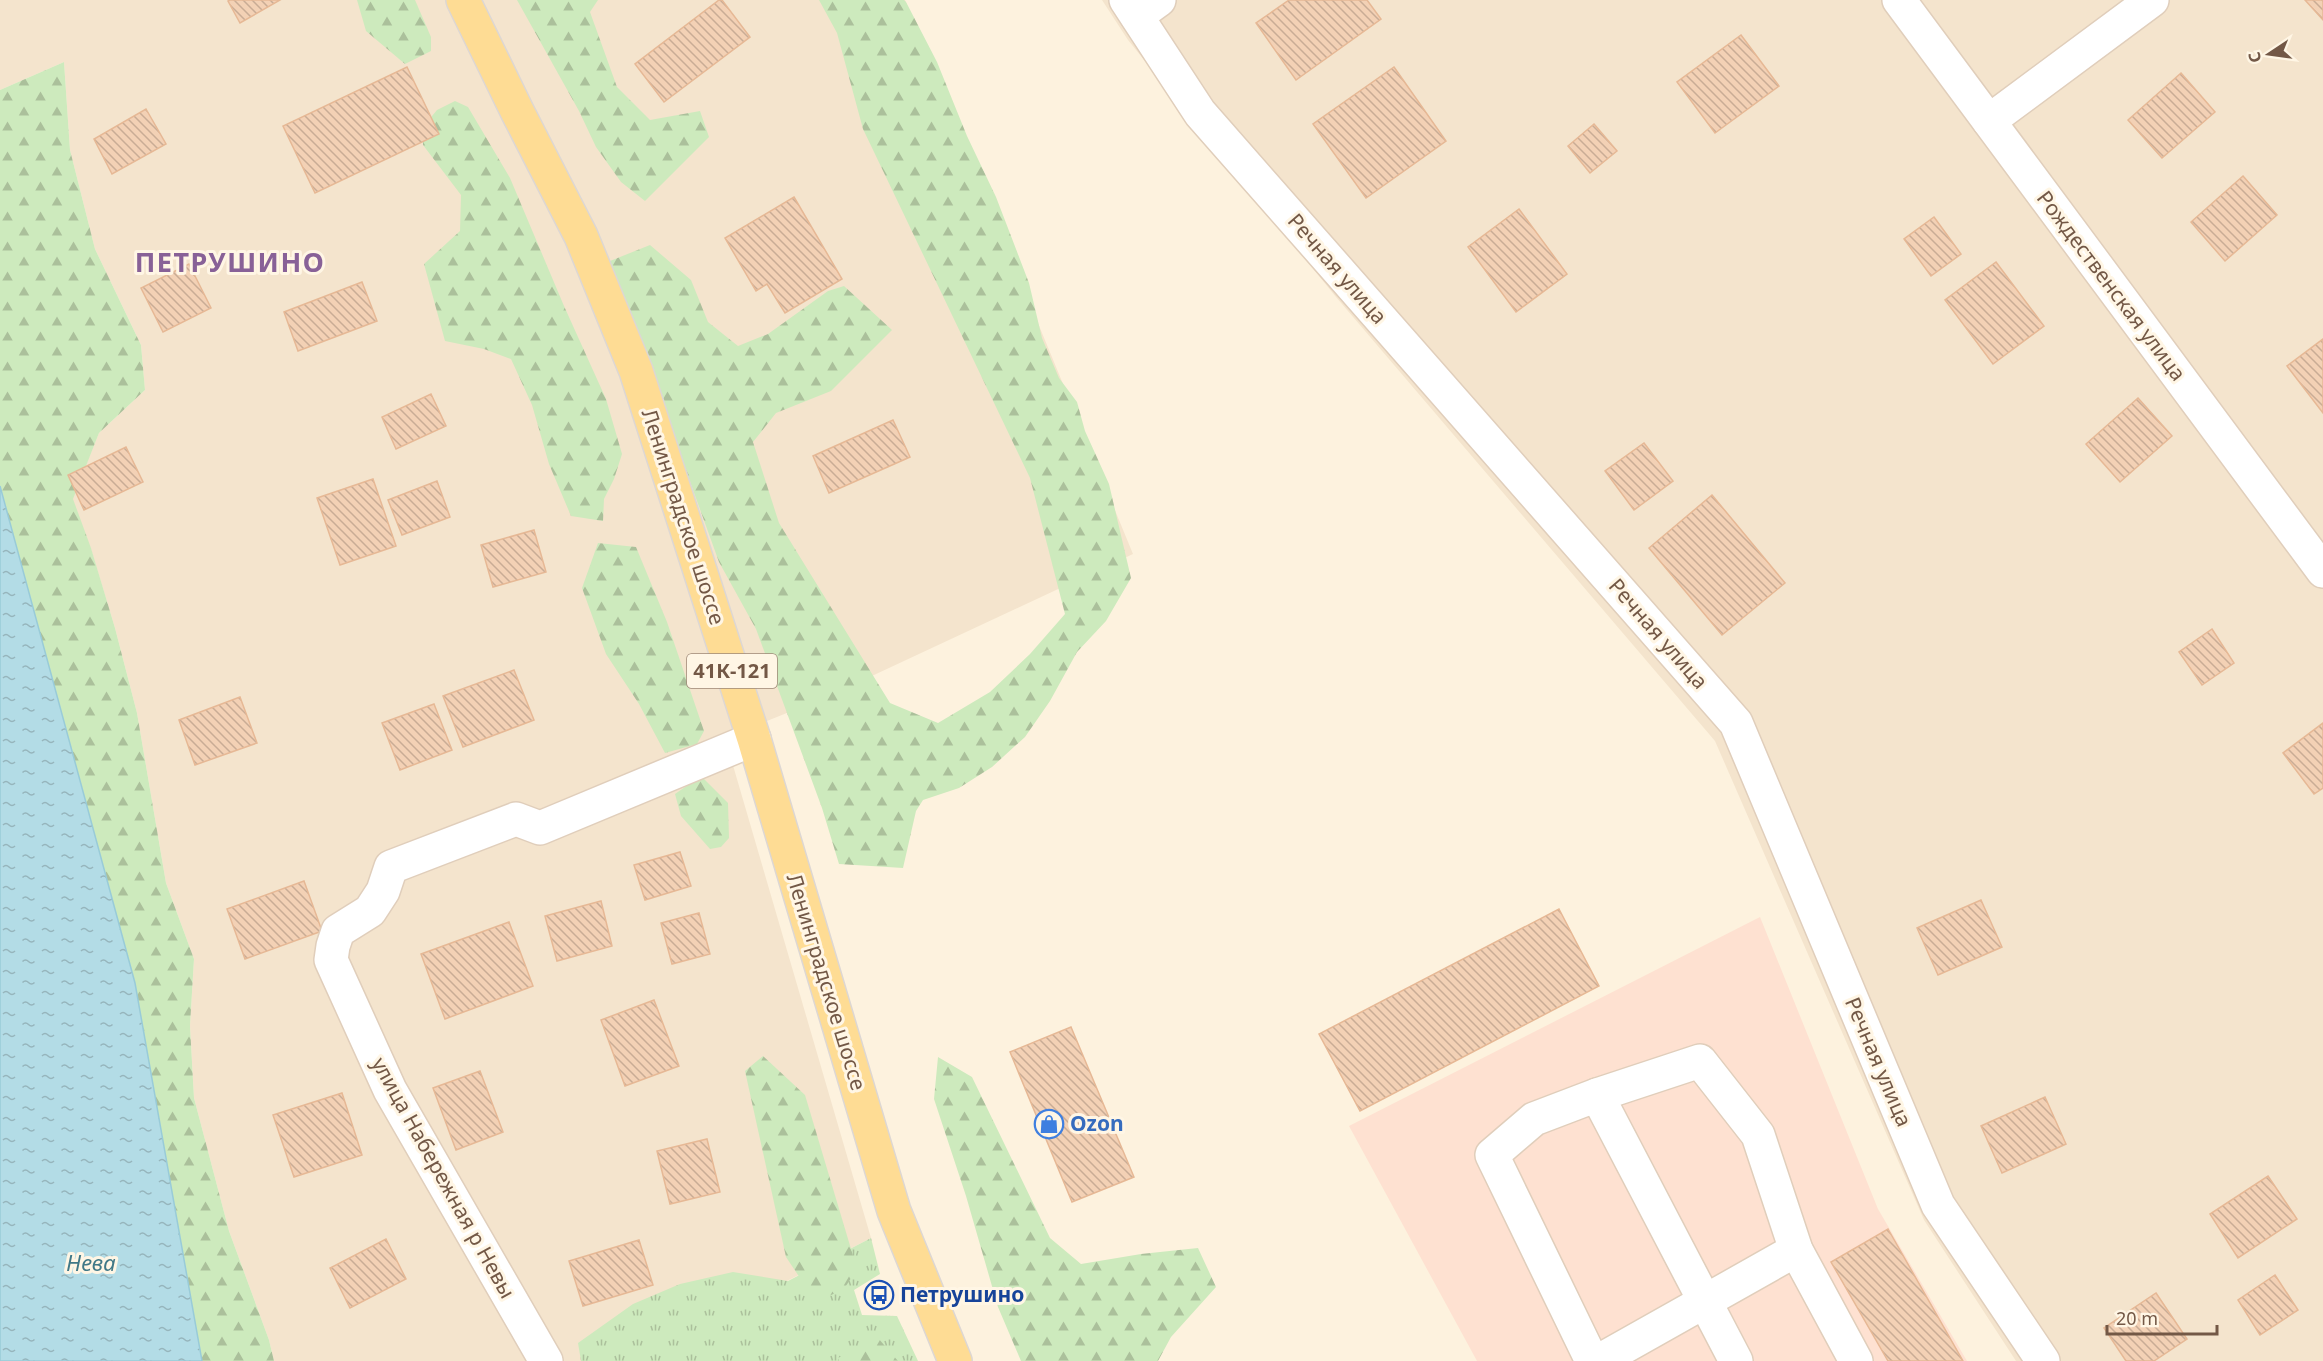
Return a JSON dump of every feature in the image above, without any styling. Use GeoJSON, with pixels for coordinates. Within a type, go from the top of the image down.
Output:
{"type":"FeatureCollection","features":[{"type":"Feature","properties":{"kind":"main road","name":"Ленинградское шоссе"},"geometry":{"type":"LineString","coordinates":[[463,0],[581,236],[636,371],[754,739],[894,1210],[955,1361]]}},
{"type":"Feature","properties":{"kind":"street","name":"Рождественская улица"},"geometry":{"type":"LineString","coordinates":[[1899,0],[2323,571]]}},
{"type":"Feature","properties":{"kind":"street"},"geometry":{"type":"LineString","coordinates":[[1989,121],[2151,0]]}},
{"type":"Feature","properties":{"kind":"street","name":"Речная улица"},"geometry":{"type":"LineString","coordinates":[[1141,6],[1200,113],[1736,723],[1938,1205],[2043,1361]]}},
{"type":"Feature","properties":{"kind":"street","name":"улица Набережная р Невы"},"geometry":{"type":"LineString","coordinates":[[546,1361],[390,1090],[331,960],[333,945],[338,931],[370,911],[383,891],[391,867],[516,819],[540,828],[754,739]]}},
{"type":"Feature","properties":{"kind":"street"},"geometry":{"type":"LineString","coordinates":[[1592,1361],[1492,1155],[1534,1119],[1700,1060],[1758,1135],[1796,1250],[1856,1361]]}},
{"type":"Feature","properties":{"kind":"street"},"geometry":{"type":"LineString","coordinates":[[1597,1095],[1736,1361]]}},
{"type":"Feature","properties":{"kind":"street"},"geometry":{"type":"LineString","coordinates":[[1599,1361],[1796,1250]]}},
{"type":"Feature","properties":{"kind":"shaded area"},"geometry":{"type":"Polygon","coordinates":[[[0,0],[905,0],[1133,554],[829,696],[725,738],[871,1238],[631,1361],[274,1361],[269,1340],[229,1231],[194,1098],[190,1026],[194,959],[166,883],[137,713],[115,628],[91,549],[72,499],[99,433],[145,390],[141,345],[95,249],[70,150],[64,62],[0,90],[0,0]]]}},
{"type":"Feature","properties":{"kind":"shaded area"},"geometry":{"type":"Polygon","coordinates":[[[1102,0],[2323,0],[2323,1361],[2016,1361],[1924,1220],[1715,741],[1336,297],[1128,40],[1102,0]]]}},
{"type":"Feature","properties":{"kind":"shaded area"},"geometry":{"type":"Polygon","coordinates":[[[1760,917],[1878,1209],[1967,1361],[1477,1361],[1349,1126],[1760,917]]]}},
{"type":"Feature","properties":{"kind":"green space"},"geometry":{"type":"Polygon","coordinates":[[[357,0],[415,0],[431,37],[431,51],[405,64],[366,31],[357,0]]]}},
{"type":"Feature","properties":{"kind":"green space"},"geometry":{"type":"Polygon","coordinates":[[[517,0],[598,0],[590,12],[617,87],[650,120],[700,111],[709,137],[645,201],[621,182],[596,147],[579,111],[517,0]]]}},
{"type":"Feature","properties":{"kind":"green space"},"geometry":{"type":"Polygon","coordinates":[[[819,0],[904,0],[906,2],[937,62],[967,136],[996,197],[1029,283],[1042,338],[1059,378],[1077,402],[1085,431],[1109,484],[1131,578],[1106,621],[1077,652],[1050,701],[1025,737],[992,767],[959,788],[923,800],[916,811],[903,868],[839,864],[822,808],[756,629],[719,562],[666,415],[632,333],[610,261],[650,245],[691,280],[708,322],[738,346],[768,334],[828,291],[844,286],[892,330],[831,391],[776,413],[753,442],[779,523],[890,703],[938,723],[990,692],[1030,654],[1065,614],[1030,478],[863,129],[837,33],[819,0]]]}},
{"type":"Feature","properties":{"kind":"green space"},"geometry":{"type":"Polygon","coordinates":[[[64,62],[70,150],[95,249],[141,345],[145,390],[99,433],[73,499],[91,548],[115,628],[137,713],[166,883],[194,959],[190,1026],[194,1098],[229,1231],[269,1340],[274,1361],[202,1361],[135,983],[0,486],[0,90],[64,62]]]}},
{"type":"Feature","properties":{"kind":"green space"},"geometry":{"type":"Polygon","coordinates":[[[455,101],[468,107],[510,178],[606,399],[622,454],[614,479],[604,499],[603,521],[571,516],[549,464],[532,405],[511,359],[484,349],[445,341],[424,264],[460,231],[461,195],[423,145],[423,127],[437,110],[455,101]]]}},
{"type":"Feature","properties":{"kind":"green space"},"geometry":{"type":"Polygon","coordinates":[[[598,543],[636,547],[667,622],[704,731],[697,744],[665,753],[639,704],[606,654],[582,588],[598,543]]]}},
{"type":"Feature","properties":{"kind":"green space"},"geometry":{"type":"Polygon","coordinates":[[[701,776],[728,803],[729,838],[721,847],[710,849],[681,816],[675,794],[701,776]]]}},
{"type":"Feature","properties":{"kind":"green space"},"geometry":{"type":"Polygon","coordinates":[[[763,1056],[805,1095],[857,1269],[844,1289],[816,1302],[786,1257],[745,1071],[763,1056]]]}},
{"type":"Feature","properties":{"kind":"green space"},"geometry":{"type":"Polygon","coordinates":[[[938,1057],[972,1077],[1050,1238],[1081,1264],[1198,1248],[1216,1287],[1171,1337],[1158,1361],[1021,1361],[998,1307],[966,1196],[934,1099],[938,1057]]]}},
{"type":"Feature","properties":{"kind":"green space"},"geometry":{"type":"Polygon","coordinates":[[[871,1238],[880,1274],[854,1290],[862,1315],[897,1316],[918,1361],[581,1361],[578,1343],[633,1304],[680,1284],[733,1272],[788,1281],[871,1238]]]}},
{"type":"Feature","properties":{"kind":"green space"},"geometry":{"type":"Polygon","coordinates":[[[878,1338],[898,1361],[839,1361],[838,1358],[878,1338]]]}},
{"type":"Feature","properties":{"kind":"water","name":"Нева"},"geometry":{"type":"Polygon","coordinates":[[[0,486],[135,983],[202,1361],[0,1361],[0,486]]]}},
{"type":"Feature","properties":{"kind":"building"},"geometry":{"type":"Polygon","coordinates":[[[280,0],[240,23],[228,1],[280,0]]]}},
{"type":"Feature","properties":{"kind":"building"},"geometry":{"type":"Polygon","coordinates":[[[722,0],[750,37],[664,102],[635,64],[722,0]]]}},
{"type":"Feature","properties":{"kind":"building"},"geometry":{"type":"Polygon","coordinates":[[[1289,0],[1367,0],[1381,19],[1296,80],[1256,23],[1289,0]]]}},
{"type":"Feature","properties":{"kind":"building"},"geometry":{"type":"Polygon","coordinates":[[[2305,0],[2323,0],[2323,20],[2305,0]]]}},
{"type":"Feature","properties":{"kind":"building"},"geometry":{"type":"Polygon","coordinates":[[[1741,35],[1779,86],[1715,133],[1677,82],[1741,35]]]}},
{"type":"Feature","properties":{"kind":"building"},"geometry":{"type":"Polygon","coordinates":[[[407,67],[439,134],[315,193],[283,126],[407,67]]]}},
{"type":"Feature","properties":{"kind":"building"},"geometry":{"type":"Polygon","coordinates":[[[1394,67],[1446,141],[1366,198],[1313,124],[1394,67]]]}},
{"type":"Feature","properties":{"kind":"building"},"geometry":{"type":"Polygon","coordinates":[[[2181,73],[2215,112],[2162,158],[2128,120],[2181,73]]]}},
{"type":"Feature","properties":{"kind":"building"},"geometry":{"type":"Polygon","coordinates":[[[146,109],[166,144],[112,174],[94,139],[146,109]]]}},
{"type":"Feature","properties":{"kind":"building"},"geometry":{"type":"Polygon","coordinates":[[[1594,124],[1617,151],[1590,173],[1568,146],[1594,124]]]}},
{"type":"Feature","properties":{"kind":"building"},"geometry":{"type":"Polygon","coordinates":[[[2243,176],[2277,215],[2225,261],[2191,222],[2243,176]]]}},
{"type":"Feature","properties":{"kind":"building"},"geometry":{"type":"Polygon","coordinates":[[[794,197],[842,279],[785,313],[767,284],[756,291],[725,238],[794,197]]]}},
{"type":"Feature","properties":{"kind":"building"},"geometry":{"type":"Polygon","coordinates":[[[1519,209],[1567,274],[1516,312],[1468,247],[1519,209]]]}},
{"type":"Feature","properties":{"kind":"building"},"geometry":{"type":"Polygon","coordinates":[[[1934,217],[1961,254],[1931,276],[1904,239],[1934,217]]]}},
{"type":"Feature","properties":{"kind":"building"},"geometry":{"type":"Polygon","coordinates":[[[1996,262],[2044,326],[1993,364],[1945,300],[1996,262]]]}},
{"type":"Feature","properties":{"kind":"building"},"geometry":{"type":"Polygon","coordinates":[[[189,264],[211,308],[163,332],[141,288],[189,264]]]}},
{"type":"Feature","properties":{"kind":"building"},"geometry":{"type":"Polygon","coordinates":[[[362,282],[377,321],[298,351],[284,312],[362,282]]]}},
{"type":"Feature","properties":{"kind":"building"},"geometry":{"type":"Polygon","coordinates":[[[2323,339],[2323,413],[2287,366],[2323,339]]]}},
{"type":"Feature","properties":{"kind":"building"},"geometry":{"type":"Polygon","coordinates":[[[431,394],[446,426],[396,449],[382,417],[431,394]]]}},
{"type":"Feature","properties":{"kind":"building"},"geometry":{"type":"Polygon","coordinates":[[[2138,398],[2172,436],[2120,482],[2086,444],[2138,398]]]}},
{"type":"Feature","properties":{"kind":"building"},"geometry":{"type":"Polygon","coordinates":[[[893,420],[910,457],[829,493],[813,456],[893,420]]]}},
{"type":"Feature","properties":{"kind":"building"},"geometry":{"type":"Polygon","coordinates":[[[1644,443],[1673,481],[1634,510],[1605,471],[1644,443]]]}},
{"type":"Feature","properties":{"kind":"building"},"geometry":{"type":"Polygon","coordinates":[[[126,447],[143,482],[84,510],[68,475],[126,447]]]}},
{"type":"Feature","properties":{"kind":"building"},"geometry":{"type":"Polygon","coordinates":[[[373,479],[396,546],[340,565],[317,498],[373,479]]]}},
{"type":"Feature","properties":{"kind":"building"},"geometry":{"type":"Polygon","coordinates":[[[437,481],[450,517],[402,535],[388,500],[437,481]]]}},
{"type":"Feature","properties":{"kind":"building"},"geometry":{"type":"Polygon","coordinates":[[[1712,495],[1785,583],[1722,635],[1649,548],[1712,495]]]}},
{"type":"Feature","properties":{"kind":"building"},"geometry":{"type":"Polygon","coordinates":[[[534,530],[546,572],[493,587],[481,545],[534,530]]]}},
{"type":"Feature","properties":{"kind":"building"},"geometry":{"type":"Polygon","coordinates":[[[2212,629],[2234,663],[2202,685],[2179,652],[2212,629]]]}},
{"type":"Feature","properties":{"kind":"building"},"geometry":{"type":"Polygon","coordinates":[[[514,670],[534,720],[463,747],[443,696],[514,670]]]}},
{"type":"Feature","properties":{"kind":"building"},"geometry":{"type":"Polygon","coordinates":[[[240,697],[257,743],[195,765],[179,720],[240,697]]]}},
{"type":"Feature","properties":{"kind":"building"},"geometry":{"type":"Polygon","coordinates":[[[434,704],[452,750],[400,770],[382,723],[434,704]]]}},
{"type":"Feature","properties":{"kind":"building"},"geometry":{"type":"Polygon","coordinates":[[[2323,723],[2323,788],[2314,794],[2283,753],[2323,723]]]}},
{"type":"Feature","properties":{"kind":"building"},"geometry":{"type":"Polygon","coordinates":[[[680,852],[691,886],[645,900],[634,865],[680,852]]]}},
{"type":"Feature","properties":{"kind":"building"},"geometry":{"type":"Polygon","coordinates":[[[304,881],[322,931],[245,959],[227,909],[304,881]]]}},
{"type":"Feature","properties":{"kind":"building"},"geometry":{"type":"Polygon","coordinates":[[[1981,900],[2002,947],[1938,975],[1917,928],[1981,900]]]}},
{"type":"Feature","properties":{"kind":"building"},"geometry":{"type":"Polygon","coordinates":[[[601,901],[612,946],[557,961],[545,916],[601,901]]]}},
{"type":"Feature","properties":{"kind":"building"},"geometry":{"type":"Polygon","coordinates":[[[1559,909],[1599,986],[1360,1111],[1319,1034],[1559,909]]]}},
{"type":"Feature","properties":{"kind":"building"},"geometry":{"type":"Polygon","coordinates":[[[699,913],[710,954],[672,964],[661,923],[699,913]]]}},
{"type":"Feature","properties":{"kind":"building"},"geometry":{"type":"Polygon","coordinates":[[[509,922],[533,986],[445,1019],[421,954],[509,922]]]}},
{"type":"Feature","properties":{"kind":"building"},"geometry":{"type":"Polygon","coordinates":[[[654,1000],[679,1066],[625,1086],[601,1020],[654,1000]]]}},
{"type":"Feature","properties":{"kind":"building"},"geometry":{"type":"Polygon","coordinates":[[[1071,1027],[1134,1177],[1072,1202],[1010,1052],[1071,1027]]]}},
{"type":"Feature","properties":{"kind":"building"},"geometry":{"type":"Polygon","coordinates":[[[480,1071],[503,1132],[456,1150],[433,1088],[480,1071]]]}},
{"type":"Feature","properties":{"kind":"building"},"geometry":{"type":"Polygon","coordinates":[[[342,1093],[362,1155],[294,1177],[273,1115],[342,1093]]]}},
{"type":"Feature","properties":{"kind":"building"},"geometry":{"type":"Polygon","coordinates":[[[2045,1097],[2066,1144],[2002,1173],[1981,1126],[2045,1097]]]}},
{"type":"Feature","properties":{"kind":"building"},"geometry":{"type":"Polygon","coordinates":[[[707,1139],[720,1192],[670,1204],[657,1151],[707,1139]]]}},
{"type":"Feature","properties":{"kind":"building"},"geometry":{"type":"Polygon","coordinates":[[[2268,1176],[2297,1219],[2238,1258],[2210,1214],[2268,1176]]]}},
{"type":"Feature","properties":{"kind":"building"},"geometry":{"type":"Polygon","coordinates":[[[1888,1229],[1963,1361],[1888,1361],[1831,1262],[1888,1229]]]}},
{"type":"Feature","properties":{"kind":"building"},"geometry":{"type":"Polygon","coordinates":[[[386,1239],[406,1279],[350,1308],[330,1268],[386,1239]]]}},
{"type":"Feature","properties":{"kind":"building"},"geometry":{"type":"Polygon","coordinates":[[[639,1240],[653,1285],[583,1306],[569,1261],[639,1240]]]}},
{"type":"Feature","properties":{"kind":"building"},"geometry":{"type":"Polygon","coordinates":[[[2275,1275],[2298,1310],[2260,1335],[2238,1300],[2275,1275]]]}},
{"type":"Feature","properties":{"kind":"building"},"geometry":{"type":"Polygon","coordinates":[[[2156,1293],[2187,1339],[2154,1361],[2126,1361],[2104,1328],[2156,1293]]]}},
{"type":"Feature","properties":{"kind":"place","name":"Ozon"},"geometry":{"type":"Point","coordinates":[1049,1124]}},
{"type":"Feature","properties":{"kind":"place","name":"Петрушино"},"geometry":{"type":"Point","coordinates":[879,1295]}},
{"type":"Feature","properties":{"kind":"district","name":"ПЕТРУШИНО"},"geometry":{"type":"Point","coordinates":[230,263]}}]}
